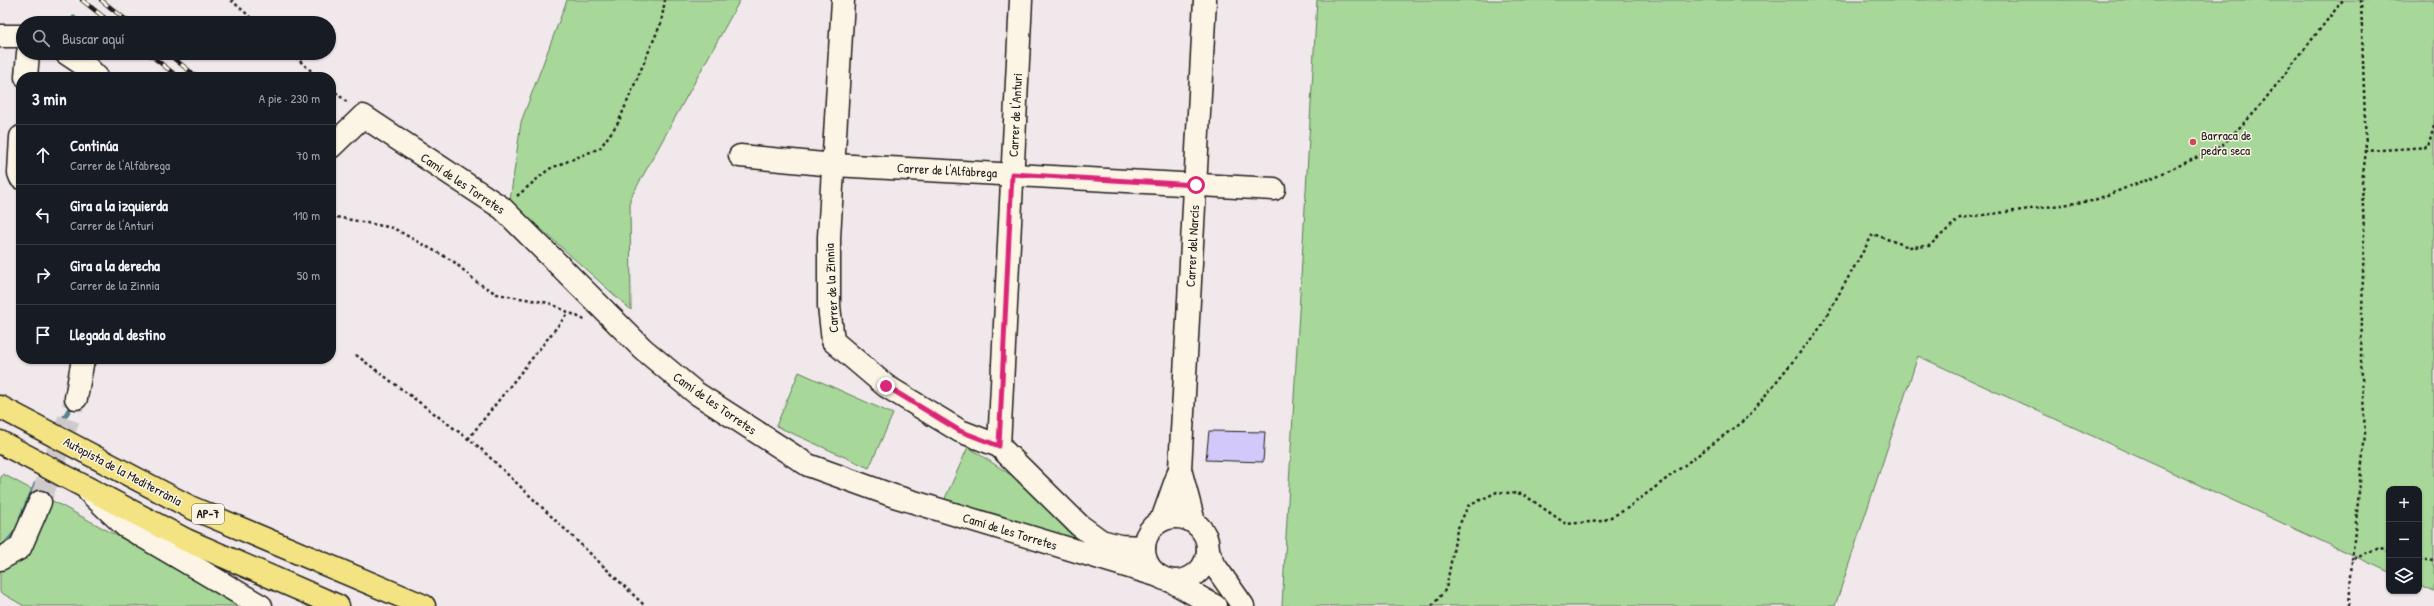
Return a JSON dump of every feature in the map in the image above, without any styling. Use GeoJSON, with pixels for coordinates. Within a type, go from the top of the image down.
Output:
{"type":"FeatureCollection","features":[{"type":"Feature","properties":{"kind":"highway","name":"Autopista de la Mediterrània"},"geometry":{"type":"LineString","coordinates":[[0,406],[192,508],[424,606]]}},
{"type":"Feature","properties":{"kind":"highway","name":"AP-7"},"geometry":{"type":"LineString","coordinates":[[0,442],[186,540],[338,606]]}},
{"type":"Feature","properties":{"kind":"street","name":"Carrer de la Zinnia"},"geometry":{"type":"LineString","coordinates":[[843,0],[829,237],[829,306],[833,341],[886,386],[960,431],[999,446],[1078,525],[1101,541],[1120,546],[1144,546]]}},
{"type":"Feature","properties":{"kind":"street","name":"Carrer de l'Anturi"},"geometry":{"type":"LineString","coordinates":[[999,446],[1021,0]]}},
{"type":"Feature","properties":{"kind":"street","name":"Carrer del Narcís"},"geometry":{"type":"LineString","coordinates":[[1162,520],[1180,468],[1205,0]]}},
{"type":"Feature","properties":{"kind":"street"},"geometry":{"type":"LineString","coordinates":[[0,36],[16,36]]}},
{"type":"Feature","properties":{"kind":"street"},"geometry":{"type":"LineString","coordinates":[[26,72],[27,60]]}},
{"type":"Feature","properties":{"kind":"street"},"geometry":{"type":"LineString","coordinates":[[76,60],[92,72]]}},
{"type":"Feature","properties":{"kind":"street","name":"Camí de les Torretes"},"geometry":{"type":"LineString","coordinates":[[336,142],[363,116],[502,208],[649,354],[696,393],[808,465],[894,496],[1163,578],[1215,606]]}},
{"type":"Feature","properties":{"kind":"street","name":"Carrer de l'Alfàbrega"},"geometry":{"type":"LineString","coordinates":[[740,156],[834,165],[1274,189]]}},
{"type":"Feature","properties":{"kind":"street"},"geometry":{"type":"LineString","coordinates":[[76,398],[82,364]]}},
{"type":"Feature","properties":{"kind":"street","name":"Carrer del Narcís"},"geometry":{"type":"LineString","coordinates":[[1180,468],[1194,522]]}},
{"type":"Feature","properties":{"kind":"street"},"geometry":{"type":"LineString","coordinates":[[81,484],[125,526],[261,606]]}},
{"type":"Feature","properties":{"kind":"street"},"geometry":{"type":"LineString","coordinates":[[0,559],[20,548],[40,502]]}},
{"type":"Feature","properties":{"kind":"street"},"geometry":{"type":"LineString","coordinates":[[1208,551],[1206,562],[1200,571],[1192,578],[1182,581],[1163,578],[1146,562],[1144,546],[1149,531],[1162,520],[1173,517],[1184,518],[1194,522],[1205,535],[1208,551],[1215,566],[1243,606]]}},
{"type":"Feature","properties":{"kind":"path"},"geometry":{"type":"LineString","coordinates":[[231,0],[248,16]]}},
{"type":"Feature","properties":{"kind":"path"},"geometry":{"type":"LineString","coordinates":[[502,208],[549,169],[600,148],[618,123],[661,23],[664,0]]}},
{"type":"Feature","properties":{"kind":"path"},"geometry":{"type":"LineString","coordinates":[[1432,606],[1446,589],[1458,530],[1468,506],[1497,492],[1523,494],[1566,524],[1603,521],[1625,510],[1747,418],[1819,329],[1874,234],[1909,247],[1929,246],[1960,218],[2092,201],[2154,177],[2220,147],[2255,112],[2344,0]]}},
{"type":"Feature","properties":{"kind":"path"},"geometry":{"type":"LineString","coordinates":[[2349,606],[2352,560],[2365,434],[2361,358],[2364,232],[2362,182],[2366,151],[2361,0]]}},
{"type":"Feature","properties":{"kind":"path"},"geometry":{"type":"LineString","coordinates":[[299,60],[312,72]]}},
{"type":"Feature","properties":{"kind":"path"},"geometry":{"type":"LineString","coordinates":[[2366,151],[2428,147],[2434,125]]}},
{"type":"Feature","properties":{"kind":"path"},"geometry":{"type":"LineString","coordinates":[[336,217],[393,228],[453,261],[478,283],[497,294],[549,303],[568,313],[468,439]]}},
{"type":"Feature","properties":{"kind":"path"},"geometry":{"type":"LineString","coordinates":[[356,356],[468,439],[644,606]]}},
{"type":"Feature","properties":{"kind":"path"},"geometry":{"type":"LineString","coordinates":[[2352,560],[2379,547],[2386,550]]}},
{"type":"Feature","properties":{"kind":"path"},"geometry":{"type":"LineString","coordinates":[[2422,559],[2434,561]]}},
{"type":"Feature","properties":{"kind":"green space"},"geometry":{"type":"Polygon","coordinates":[[[567,0],[740,0],[630,199],[631,310],[510,201],[521,122],[567,0]]]}},
{"type":"Feature","properties":{"kind":"green space"},"geometry":{"type":"Polygon","coordinates":[[[1317,0],[2434,0],[2434,592],[2422,586],[2422,486],[2386,486],[2386,571],[1918,356],[1835,606],[1282,606],[1317,0]]]}},
{"type":"Feature","properties":{"kind":"green space"},"geometry":{"type":"Polygon","coordinates":[[[799,372],[893,414],[869,468],[776,426],[799,372]]]}},
{"type":"Feature","properties":{"kind":"green space"},"geometry":{"type":"Polygon","coordinates":[[[968,447],[1011,475],[1084,528],[1066,549],[943,503],[968,447]]]}},
{"type":"Feature","properties":{"kind":"green space"},"geometry":{"type":"Polygon","coordinates":[[[3,474],[186,573],[240,606],[24,606],[0,592],[0,479],[3,474]]]}},
{"type":"Feature","properties":{"kind":"building"},"geometry":{"type":"Polygon","coordinates":[[[1209,431],[1265,432],[1263,462],[1206,460],[1209,431]]]}},
{"type":"Feature","properties":{"kind":"waterway"},"geometry":{"type":"LineString","coordinates":[[89,369],[93,364]]}},
{"type":"Feature","properties":{"kind":"waterway"},"geometry":{"type":"LineString","coordinates":[[65,416],[74,402]]}},
{"type":"Feature","properties":{"kind":"waterway"},"geometry":{"type":"LineString","coordinates":[[21,518],[36,484]]}},
{"type":"Feature","properties":{"kind":"waterway"},"geometry":{"type":"LineString","coordinates":[[4,546],[15,533]]}},
{"type":"Feature","properties":{"kind":"tunnel"},"geometry":{"type":"LineString","coordinates":[[40,502],[76,398]]}},
{"type":"Feature","properties":{"kind":"railway"},"geometry":{"type":"LineString","coordinates":[[82,0],[102,16]]}},
{"type":"Feature","properties":{"kind":"railway"},"geometry":{"type":"LineString","coordinates":[[101,0],[121,16]]}},
{"type":"Feature","properties":{"kind":"railway"},"geometry":{"type":"LineString","coordinates":[[157,60],[172,72]]}},
{"type":"Feature","properties":{"kind":"railway"},"geometry":{"type":"LineString","coordinates":[[176,60],[191,72]]}},
{"type":"Feature","properties":{"kind":"place","name":"Barraca de pedra seca"},"geometry":{"type":"Point","coordinates":[2193,142]}},
{"type":"Feature","properties":{"kind":"route"},"geometry":{"type":"LineString","coordinates":[[886,386],[960,431],[999,446],[1012,174],[1196,185]]}}]}
